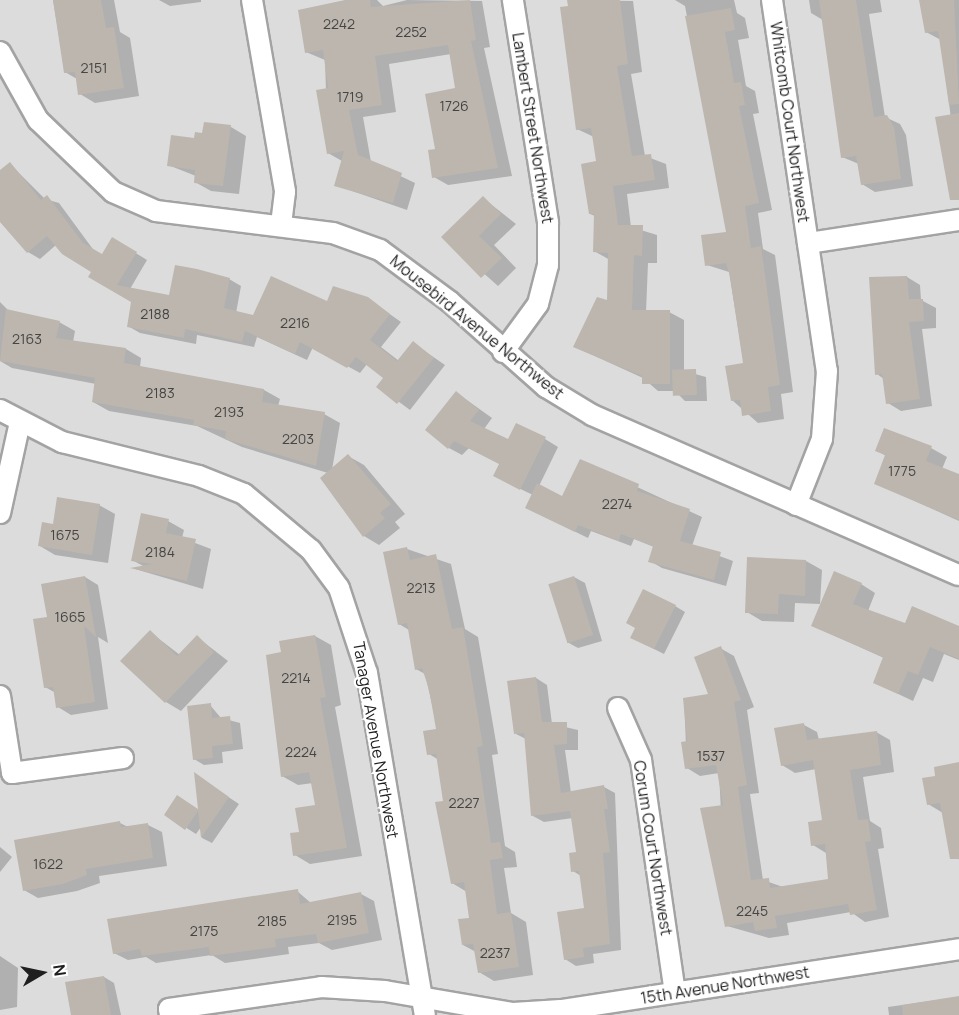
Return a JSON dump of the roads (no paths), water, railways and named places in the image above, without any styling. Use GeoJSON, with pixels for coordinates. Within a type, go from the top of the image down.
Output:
{"type":"FeatureCollection","features":[{"type":"Feature","properties":{"kind":"street"},"geometry":{"type":"LineString","coordinates":[[252,0],[285,192],[281,225]]}},
{"type":"Feature","properties":{"kind":"street","name":"Lambert Street Northwest"},"geometry":{"type":"LineString","coordinates":[[503,352],[538,304],[548,265],[548,222],[513,0]]}},
{"type":"Feature","properties":{"kind":"street","name":"Whitcomb Court Northwest"},"geometry":{"type":"LineString","coordinates":[[772,0],[826,371],[822,439],[796,505]]}},
{"type":"Feature","properties":{"kind":"street","name":"Mousebird Avenue Northwest"},"geometry":{"type":"LineString","coordinates":[[0,52],[38,120],[113,192],[156,211],[208,222],[281,225],[333,234],[380,250],[449,301],[503,352],[592,415],[959,575]]}},
{"type":"Feature","properties":{"kind":"street"},"geometry":{"type":"LineString","coordinates":[[808,243],[959,220]]}},
{"type":"Feature","properties":{"kind":"street","name":"Tanager Avenue Northwest"},"geometry":{"type":"LineString","coordinates":[[0,410],[62,442],[199,476],[244,494],[311,550],[339,588],[367,673],[424,1007]]}},
{"type":"Feature","properties":{"kind":"street"},"geometry":{"type":"LineString","coordinates":[[0,513],[20,422]]}},
{"type":"Feature","properties":{"kind":"street"},"geometry":{"type":"LineString","coordinates":[[0,696],[12,773],[123,758]]}},
{"type":"Feature","properties":{"kind":"street","name":"Corum Court Northwest"},"geometry":{"type":"LineString","coordinates":[[618,708],[641,760],[675,992]]}},
{"type":"Feature","properties":{"kind":"street","name":"15th Avenue Northwest"},"geometry":{"type":"LineString","coordinates":[[170,1012],[321,987],[385,990],[424,1007],[513,1013],[675,992],[959,949]]}}]}
